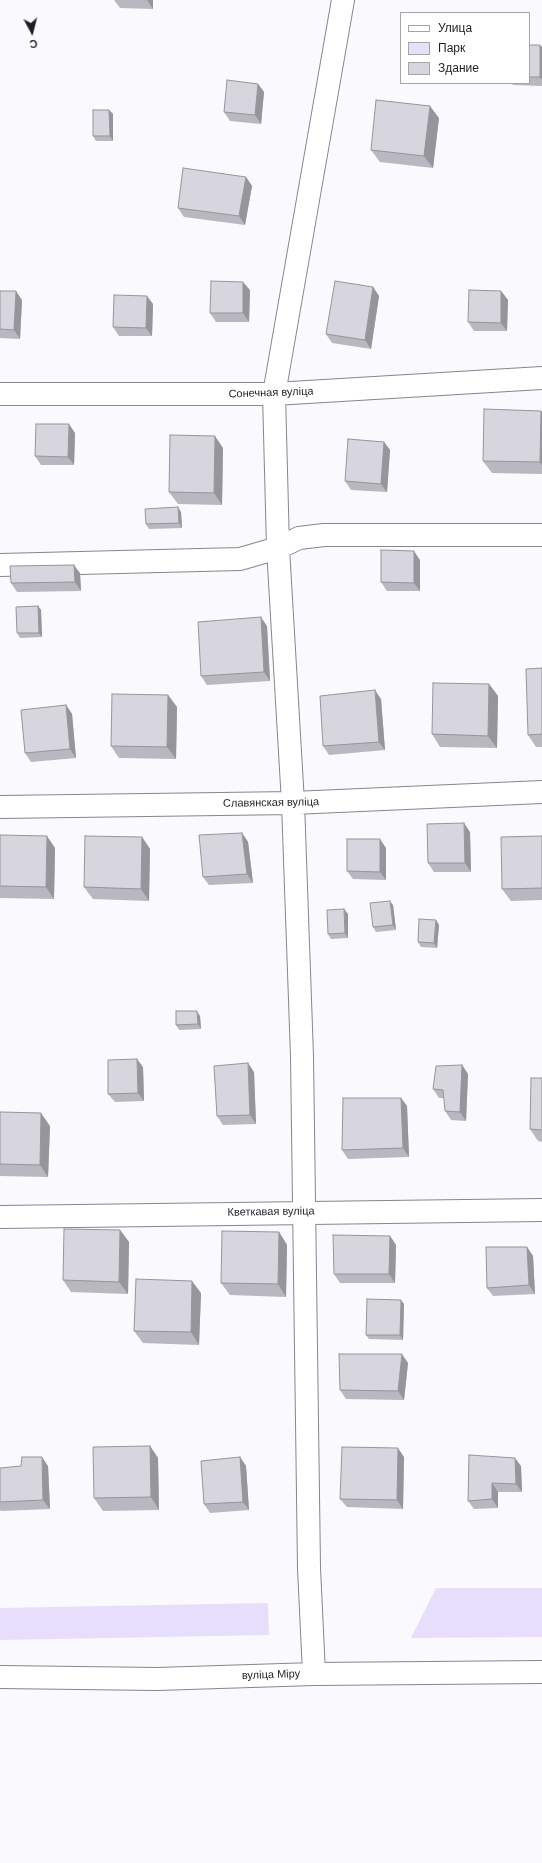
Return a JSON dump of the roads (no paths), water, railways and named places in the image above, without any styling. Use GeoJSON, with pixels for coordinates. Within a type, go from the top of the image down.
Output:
{"type":"FeatureCollection","features":[{"type":"Feature","properties":{"kind":"street"},"geometry":{"type":"LineString","coordinates":[[314,1674],[309,1568],[302,1056],[293,803],[278,548],[274,394],[343,0]]}},
{"type":"Feature","properties":{"kind":"street","name":"Сонечная вуліца"},"geometry":{"type":"LineString","coordinates":[[0,394],[274,394],[542,378]]}},
{"type":"Feature","properties":{"kind":"street"},"geometry":{"type":"LineString","coordinates":[[0,565],[240,559],[278,548],[299,538],[324,535],[542,535]]}},
{"type":"Feature","properties":{"kind":"street","name":"Славянская вуліца"},"geometry":{"type":"LineString","coordinates":[[0,807],[293,803],[542,792]]}},
{"type":"Feature","properties":{"kind":"street","name":"Кветкавая вуліца"},"geometry":{"type":"LineString","coordinates":[[0,1217],[542,1210]]}},
{"type":"Feature","properties":{"kind":"street","name":"вуліца Міру"},"geometry":{"type":"LineString","coordinates":[[0,1677],[157,1678],[314,1674],[542,1672]]}}]}
